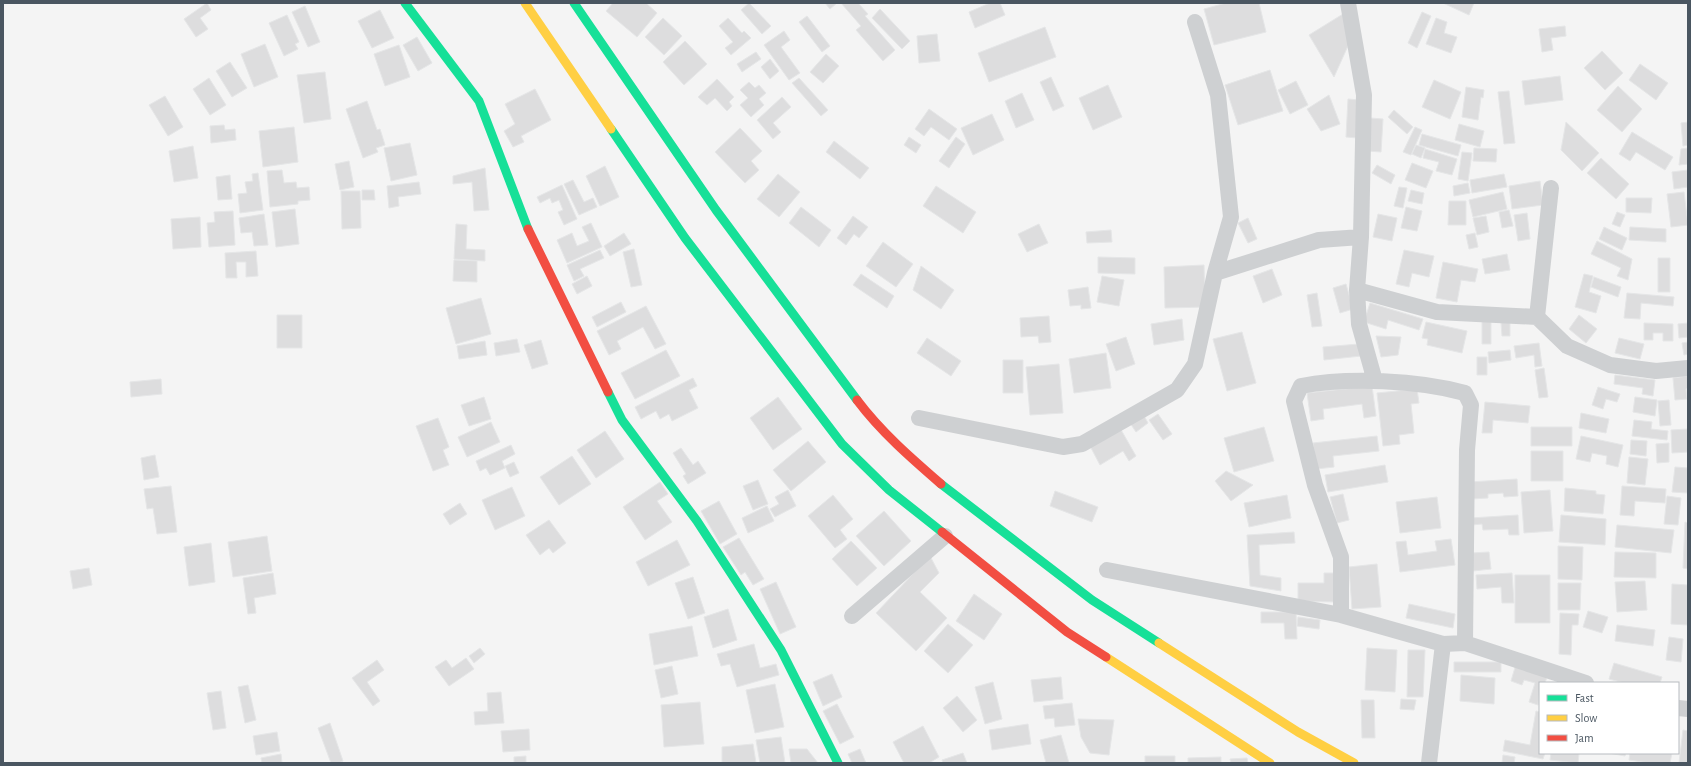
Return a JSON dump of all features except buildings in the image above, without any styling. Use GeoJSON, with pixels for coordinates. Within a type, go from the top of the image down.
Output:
{"type":"FeatureCollection","features":[{"type":"Feature","properties":{"kind":"main road"},"geometry":{"type":"LineString","coordinates":[[405,3],[479,101],[533,242],[622,420],[697,521],[781,650],[838,763]]}},
{"type":"Feature","properties":{"kind":"main road"},"geometry":{"type":"LineString","coordinates":[[525,3],[685,238],[842,444],[889,490],[1067,632],[1270,763]]}},
{"type":"Feature","properties":{"kind":"main road"},"geometry":{"type":"LineString","coordinates":[[574,3],[720,217],[870,416],[914,461],[971,508],[1092,600],[1298,732],[1354,763]]}},
{"type":"Feature","properties":{"kind":"street"},"geometry":{"type":"LineString","coordinates":[[1348,3],[1364,95],[1361,237],[1357,290],[1359,324],[1375,381]]}},
{"type":"Feature","properties":{"kind":"street"},"geometry":{"type":"LineString","coordinates":[[919,418],[1063,447],[1082,444],[1177,390],[1195,364],[1215,273],[1231,217],[1218,95],[1195,22]]}},
{"type":"Feature","properties":{"kind":"street"},"geometry":{"type":"LineString","coordinates":[[1537,317],[1551,188]]}},
{"type":"Feature","properties":{"kind":"street"},"geometry":{"type":"LineString","coordinates":[[1215,273],[1319,240],[1361,237]]}},
{"type":"Feature","properties":{"kind":"street"},"geometry":{"type":"LineString","coordinates":[[1357,290],[1437,312],[1537,317],[1567,346],[1610,365],[1656,371],[1688,368]]}},
{"type":"Feature","properties":{"kind":"street"},"geometry":{"type":"LineString","coordinates":[[1341,615],[1341,557],[1315,485],[1294,401],[1301,386],[1317,383],[1375,381],[1449,389],[1465,393],[1471,405],[1467,450],[1465,643]]}},
{"type":"Feature","properties":{"kind":"street"},"geometry":{"type":"LineString","coordinates":[[852,616],[945,536]]}},
{"type":"Feature","properties":{"kind":"street"},"geometry":{"type":"LineString","coordinates":[[1107,570],[1341,615],[1443,644],[1465,643],[1583,682]]}},
{"type":"Feature","properties":{"kind":"street"},"geometry":{"type":"LineString","coordinates":[[1429,763],[1443,644]]}},
{"type":"Feature","properties":{"kind":"traffic: fast"},"geometry":{"type":"LineString","coordinates":[[405,3],[479,101],[528,229]]}},
{"type":"Feature","properties":{"kind":"traffic: fast"},"geometry":{"type":"LineString","coordinates":[[574,3],[716,210],[857,400]]}},
{"type":"Feature","properties":{"kind":"traffic: fast"},"geometry":{"type":"LineString","coordinates":[[611,129],[685,238],[842,444],[889,490],[942,532]]}},
{"type":"Feature","properties":{"kind":"traffic: fast"},"geometry":{"type":"LineString","coordinates":[[608,392],[622,420],[697,521],[781,650],[838,763]]}},
{"type":"Feature","properties":{"kind":"traffic: fast"},"geometry":{"type":"LineString","coordinates":[[941,484],[1092,600],[1159,643]]}},
{"type":"Feature","properties":{"kind":"traffic: slow"},"geometry":{"type":"LineString","coordinates":[[525,3],[611,129]]}},
{"type":"Feature","properties":{"kind":"traffic: slow"},"geometry":{"type":"LineString","coordinates":[[1159,643],[1298,732],[1354,763]]}},
{"type":"Feature","properties":{"kind":"traffic: slow"},"geometry":{"type":"LineString","coordinates":[[1106,657],[1270,763]]}},
{"type":"Feature","properties":{"kind":"traffic: jam"},"geometry":{"type":"LineString","coordinates":[[528,229],[608,392]]}},
{"type":"Feature","properties":{"kind":"traffic: jam"},"geometry":{"type":"LineString","coordinates":[[857,400],[886,434],[941,484]]}},
{"type":"Feature","properties":{"kind":"traffic: jam"},"geometry":{"type":"LineString","coordinates":[[942,532],[1067,632],[1106,657]]}}]}
